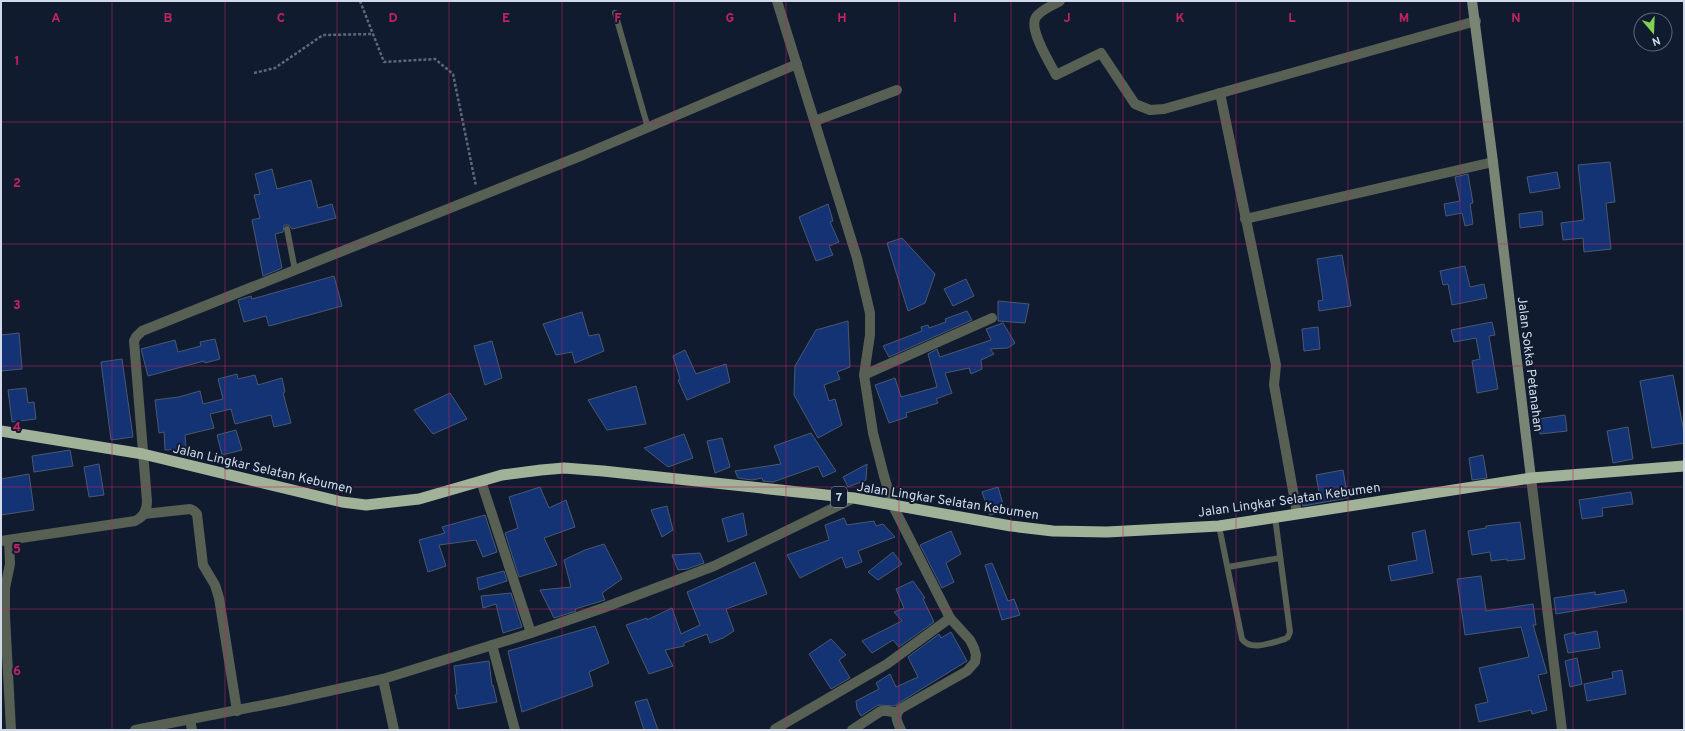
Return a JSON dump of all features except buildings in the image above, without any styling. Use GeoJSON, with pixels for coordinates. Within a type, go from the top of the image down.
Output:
{"type":"FeatureCollection","features":[{"type":"Feature","properties":{"kind":"highway","name":"Jalan Lingkar Selatan Kebumen"},"geometry":{"type":"LineString","coordinates":[[1,431],[143,454],[342,502],[366,505],[418,498],[502,475],[564,468],[854,498],[1010,526],[1052,531],[1107,532],[1219,526],[1531,478],[1684,466]]}},
{"type":"Feature","properties":{"kind":"main road","name":"Jalan Sokka Petanahan"},"geometry":{"type":"LineString","coordinates":[[1472,1],[1476,21],[1531,478]]}},
{"type":"Feature","properties":{"kind":"street"},"geometry":{"type":"LineString","coordinates":[[777,1],[857,258],[870,313],[870,335],[864,375],[873,433],[893,506],[950,618],[970,640],[976,655],[975,662],[967,671],[908,704],[897,713],[896,720],[901,730]]}},
{"type":"Feature","properties":{"kind":"street"},"geometry":{"type":"LineString","coordinates":[[1060,1],[1042,11],[1034,22],[1035,32],[1056,75],[1101,53],[1135,104],[1150,110],[1164,108],[1220,93],[1476,21]]}},
{"type":"Feature","properties":{"kind":"street"},"geometry":{"type":"LineString","coordinates":[[11,730],[5,616],[5,588],[10,564],[5,541],[135,521],[141,518],[144,514],[147,506],[134,341],[136,336],[142,331],[648,128],[797,64]]}},
{"type":"Feature","properties":{"kind":"street"},"geometry":{"type":"LineString","coordinates":[[815,121],[897,90]]}},
{"type":"Feature","properties":{"kind":"street"},"geometry":{"type":"LineString","coordinates":[[1220,93],[1276,365],[1274,385],[1297,513]]}},
{"type":"Feature","properties":{"kind":"street"},"geometry":{"type":"LineString","coordinates":[[1245,219],[1493,162]]}},
{"type":"Feature","properties":{"kind":"street"},"geometry":{"type":"LineString","coordinates":[[864,375],[992,318]]}},
{"type":"Feature","properties":{"kind":"street","name":"Jalan Sokka Petanahan"},"geometry":{"type":"LineString","coordinates":[[1531,478],[1562,730]]}},
{"type":"Feature","properties":{"kind":"street"},"geometry":{"type":"LineString","coordinates":[[480,481],[531,633]]}},
{"type":"Feature","properties":{"kind":"street"},"geometry":{"type":"LineString","coordinates":[[135,730],[191,725],[237,711],[383,679],[531,633],[603,608],[714,566],[854,498]]}},
{"type":"Feature","properties":{"kind":"street"},"geometry":{"type":"LineString","coordinates":[[144,514],[190,510],[194,510],[197,514],[203,565],[215,585],[219,598],[237,711]]}},
{"type":"Feature","properties":{"kind":"street"},"geometry":{"type":"LineString","coordinates":[[775,729],[887,664],[950,618]]}},
{"type":"Feature","properties":{"kind":"street"},"geometry":{"type":"LineString","coordinates":[[492,645],[515,730]]}},
{"type":"Feature","properties":{"kind":"street"},"geometry":{"type":"LineString","coordinates":[[383,679],[394,730]]}},
{"type":"Feature","properties":{"kind":"street"},"geometry":{"type":"LineString","coordinates":[[852,730],[881,711],[897,713]]}},
{"type":"Feature","properties":{"kind":"lane"},"geometry":{"type":"LineString","coordinates":[[615,13],[648,128]]}},
{"type":"Feature","properties":{"kind":"lane"},"geometry":{"type":"LineString","coordinates":[[287,228],[295,270]]}},
{"type":"Feature","properties":{"kind":"lane"},"geometry":{"type":"LineString","coordinates":[[1219,526],[1242,639],[1245,643],[1251,646],[1285,639],[1288,637],[1290,632],[1275,517]]}},
{"type":"Feature","properties":{"kind":"lane"},"geometry":{"type":"LineString","coordinates":[[1228,567],[1280,558]]}},
{"type":"Feature","properties":{"kind":"path"},"geometry":{"type":"LineString","coordinates":[[360,1],[384,62],[436,59],[453,74],[478,196]]}},
{"type":"Feature","properties":{"kind":"path"},"geometry":{"type":"LineString","coordinates":[[254,73],[275,68],[323,35],[373,34]]}}]}
